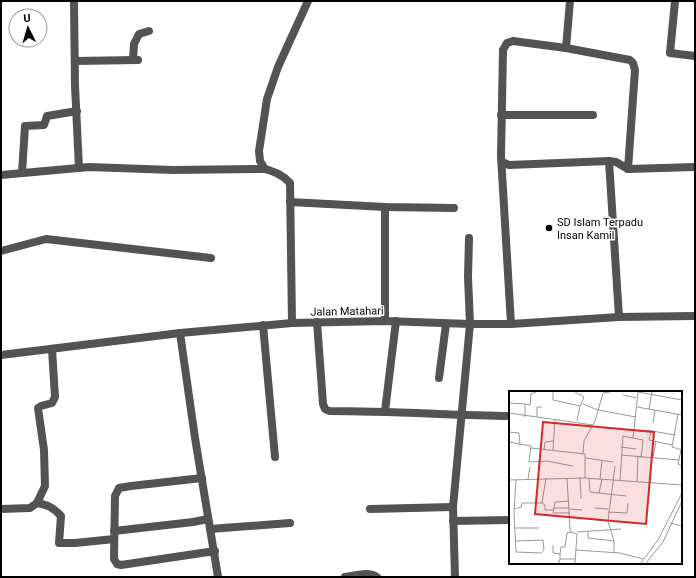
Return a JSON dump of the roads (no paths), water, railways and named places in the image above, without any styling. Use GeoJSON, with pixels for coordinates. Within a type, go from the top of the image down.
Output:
{"type":"FeatureCollection","features":[{"type":"Feature","properties":{"kind":"street"},"geometry":{"type":"LineString","coordinates":[[74,1],[79,168]]}},
{"type":"Feature","properties":{"kind":"street"},"geometry":{"type":"LineString","coordinates":[[265,169],[260,160],[259,150],[267,99],[278,66],[308,1]]}},
{"type":"Feature","properties":{"kind":"street"},"geometry":{"type":"LineString","coordinates":[[566,48],[570,1]]}},
{"type":"Feature","properties":{"kind":"street"},"geometry":{"type":"LineString","coordinates":[[675,1],[670,53],[695,56]]}},
{"type":"Feature","properties":{"kind":"street"},"geometry":{"type":"LineString","coordinates":[[75,61],[136,60],[134,44],[139,34],[149,31]]}},
{"type":"Feature","properties":{"kind":"street"},"geometry":{"type":"LineString","coordinates":[[511,324],[501,156],[503,50],[507,43],[513,41],[566,48],[630,60],[633,63],[635,70],[634,96],[628,169]]}},
{"type":"Feature","properties":{"kind":"street"},"geometry":{"type":"LineString","coordinates":[[22,173],[25,126],[44,124],[47,116],[77,111]]}},
{"type":"Feature","properties":{"kind":"street"},"geometry":{"type":"LineString","coordinates":[[501,116],[593,115]]}},
{"type":"Feature","properties":{"kind":"street"},"geometry":{"type":"LineString","coordinates":[[502,162],[508,165],[609,161],[616,162],[628,169],[695,166]]}},
{"type":"Feature","properties":{"kind":"street"},"geometry":{"type":"LineString","coordinates":[[609,161],[619,317]]}},
{"type":"Feature","properties":{"kind":"street"},"geometry":{"type":"LineString","coordinates":[[1,175],[89,167],[173,170],[265,169],[286,178],[290,183],[292,323]]}},
{"type":"Feature","properties":{"kind":"street"},"geometry":{"type":"LineString","coordinates":[[290,202],[385,207],[454,208]]}},
{"type":"Feature","properties":{"kind":"street"},"geometry":{"type":"LineString","coordinates":[[385,207],[385,321]]}},
{"type":"Feature","properties":{"kind":"street"},"geometry":{"type":"LineString","coordinates":[[456,577],[453,507],[470,324],[468,277],[469,238]]}},
{"type":"Feature","properties":{"kind":"street"},"geometry":{"type":"LineString","coordinates":[[1,250],[46,239],[211,258]]}},
{"type":"Feature","properties":{"kind":"street","name":"Jalan Matahari"},"geometry":{"type":"LineString","coordinates":[[1,355],[180,334],[292,323],[396,321],[446,324],[511,324],[619,317],[695,316]]}},
{"type":"Feature","properties":{"kind":"street"},"geometry":{"type":"LineString","coordinates":[[385,411],[396,321]]}},
{"type":"Feature","properties":{"kind":"street"},"geometry":{"type":"LineString","coordinates":[[317,322],[324,409],[329,411],[385,411],[509,416]]}},
{"type":"Feature","properties":{"kind":"street"},"geometry":{"type":"LineString","coordinates":[[439,378],[446,324]]}},
{"type":"Feature","properties":{"kind":"street"},"geometry":{"type":"LineString","coordinates":[[263,325],[275,457]]}},
{"type":"Feature","properties":{"kind":"street"},"geometry":{"type":"LineString","coordinates":[[180,334],[218,577]]}},
{"type":"Feature","properties":{"kind":"street"},"geometry":{"type":"LineString","coordinates":[[1,509],[30,508],[37,503],[45,486],[44,450],[38,408],[52,403],[55,397],[52,349]]}},
{"type":"Feature","properties":{"kind":"street"},"geometry":{"type":"LineString","coordinates":[[202,478],[119,488],[114,496],[114,559],[117,564],[121,565],[215,551]]}},
{"type":"Feature","properties":{"kind":"street"},"geometry":{"type":"LineString","coordinates":[[37,503],[48,505],[56,510],[61,516],[59,543],[75,543],[208,519]]}},
{"type":"Feature","properties":{"kind":"street"},"geometry":{"type":"LineString","coordinates":[[370,509],[453,507]]}},
{"type":"Feature","properties":{"kind":"street"},"geometry":{"type":"LineString","coordinates":[[453,521],[509,520]]}},
{"type":"Feature","properties":{"kind":"street"},"geometry":{"type":"LineString","coordinates":[[210,529],[290,523]]}},
{"type":"Feature","properties":{"kind":"street"},"geometry":{"type":"LineString","coordinates":[[345,576],[373,574],[377,577]]}},
{"type":"Feature","properties":{"kind":"place","name":"SD Islam Terpadu Insan Kamil"},"geometry":{"type":"Point","coordinates":[549,228]}}]}
